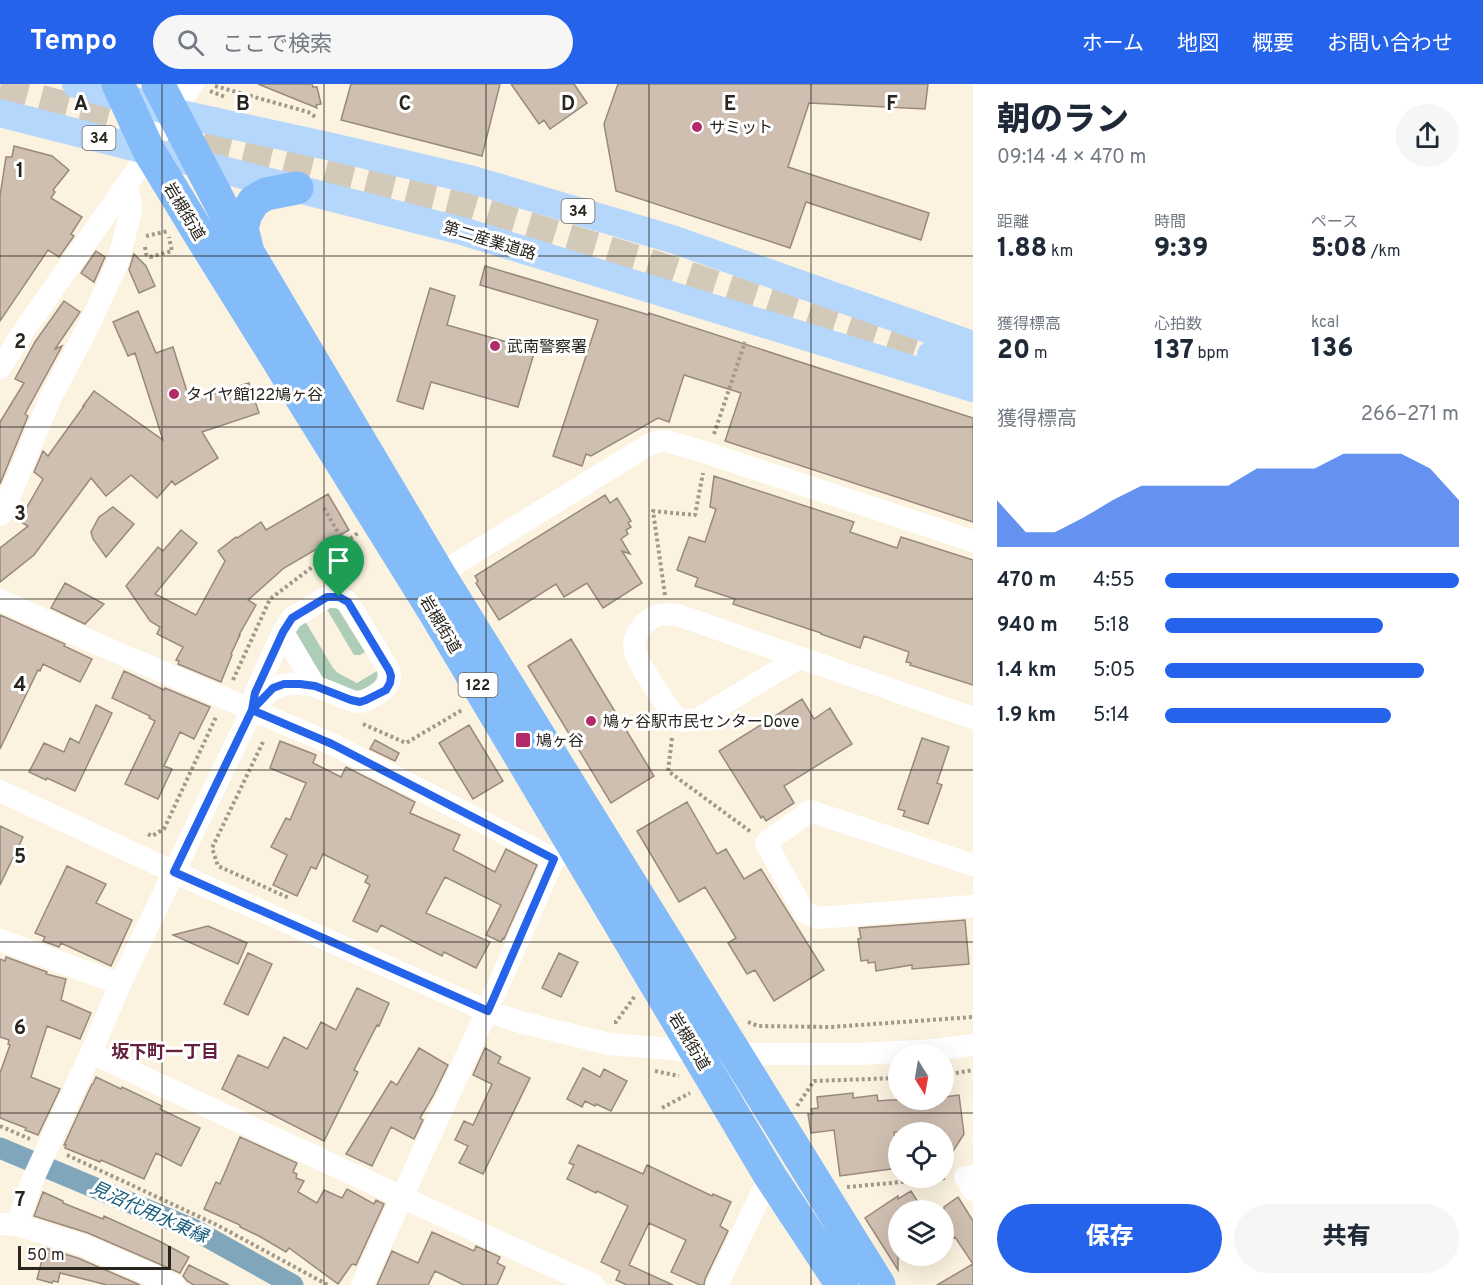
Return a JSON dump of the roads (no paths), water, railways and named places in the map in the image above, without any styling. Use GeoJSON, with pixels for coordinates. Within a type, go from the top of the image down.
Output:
{"type":"FeatureCollection","features":[{"type":"Feature","properties":{"kind":"highway","name":"岩槻街道"},"geometry":{"type":"LineString","coordinates":[[121,91],[149,151],[200,235],[429,580],[735,1054],[879,1285]]}},
{"type":"Feature","properties":{"kind":"highway","name":"岩槻街道"},"geometry":{"type":"LineString","coordinates":[[165,98],[230,222],[429,580],[565,853],[696,1051],[771,1176],[842,1285]]}},
{"type":"Feature","properties":{"kind":"highway"},"geometry":{"type":"LineString","coordinates":[[248,254],[242,228],[246,214],[254,201],[266,194],[297,188]]}},
{"type":"Feature","properties":{"kind":"main road","name":"34"},"geometry":{"type":"LineString","coordinates":[[76,84],[165,98],[332,147],[473,180],[672,239],[972,345]]}},
{"type":"Feature","properties":{"kind":"main road","name":"第二産業道路"},"geometry":{"type":"LineString","coordinates":[[0,113],[462,231],[973,388]]}},
{"type":"Feature","properties":{"kind":"main road","name":"34"},"geometry":{"type":"LineString","coordinates":[[972,345],[931,355],[973,374]]}},
{"type":"Feature","properties":{"kind":"street"},"geometry":{"type":"LineString","coordinates":[[0,368],[149,151],[165,98],[193,84]]}},
{"type":"Feature","properties":{"kind":"street"},"geometry":{"type":"LineString","coordinates":[[0,515],[50,399],[88,327],[118,262],[130,211],[130,199],[126,185]]}},
{"type":"Feature","properties":{"kind":"street"},"geometry":{"type":"LineString","coordinates":[[429,580],[650,444],[659,441],[667,441],[707,453],[973,541]]}},
{"type":"Feature","properties":{"kind":"street"},"geometry":{"type":"LineString","coordinates":[[174,1285],[82,1245],[9,1225],[49,1146],[120,984],[252,710],[255,693],[283,632],[292,618],[327,597],[339,597],[348,602],[389,670],[390,683],[386,690],[360,702],[315,686],[284,684],[273,688],[252,710]]}},
{"type":"Feature","properties":{"kind":"street"},"geometry":{"type":"LineString","coordinates":[[0,600],[332,744],[565,853],[488,1011],[362,1285]]}},
{"type":"Feature","properties":{"kind":"street"},"geometry":{"type":"LineString","coordinates":[[799,658],[698,719],[684,722],[674,716],[637,659],[634,647],[636,635],[644,624],[656,616],[678,615],[973,718]]}},
{"type":"Feature","properties":{"kind":"street"},"geometry":{"type":"LineString","coordinates":[[283,632],[315,686]]}},
{"type":"Feature","properties":{"kind":"street"},"geometry":{"type":"LineString","coordinates":[[0,790],[174,872],[488,1011],[530,1024],[609,1044],[735,1054],[859,1054],[934,1050],[973,1045]]}},
{"type":"Feature","properties":{"kind":"street"},"geometry":{"type":"LineString","coordinates":[[973,865],[810,811],[766,843],[804,912],[816,918],[973,906]]}},
{"type":"Feature","properties":{"kind":"street"},"geometry":{"type":"LineString","coordinates":[[0,940],[120,984]]}},
{"type":"Feature","properties":{"kind":"street"},"geometry":{"type":"LineString","coordinates":[[91,1053],[594,1285]]}},
{"type":"Feature","properties":{"kind":"street"},"geometry":{"type":"LineString","coordinates":[[717,1285],[771,1176]]}},
{"type":"Feature","properties":{"kind":"waterway","name":"見沼代用水東縁"},"geometry":{"type":"LineString","coordinates":[[0,1148],[193,1229],[293,1285]]}},
{"type":"Feature","properties":{"kind":"tunnel"},"geometry":{"type":"LineString","coordinates":[[0,88],[179,136],[467,207],[641,260],[931,355]]}},
{"type":"Feature","properties":{"kind":"place","name":"サミット"},"geometry":{"type":"Point","coordinates":[697,127]}},
{"type":"Feature","properties":{"kind":"place","name":"武南警察署"},"geometry":{"type":"Point","coordinates":[495,346]}},
{"type":"Feature","properties":{"kind":"place","name":"タイヤ館122鳩ヶ谷"},"geometry":{"type":"Point","coordinates":[174,394]}},
{"type":"Feature","properties":{"kind":"place","name":"鳩ヶ谷駅市民センターDove"},"geometry":{"type":"Point","coordinates":[591,721]}},
{"type":"Feature","properties":{"kind":"place","name":"鳩ヶ谷"},"geometry":{"type":"Point","coordinates":[523,740]}},
{"type":"Feature","properties":{"kind":"district","name":"坂下町一丁目"},"geometry":{"type":"Point","coordinates":[165,1052]}}]}
